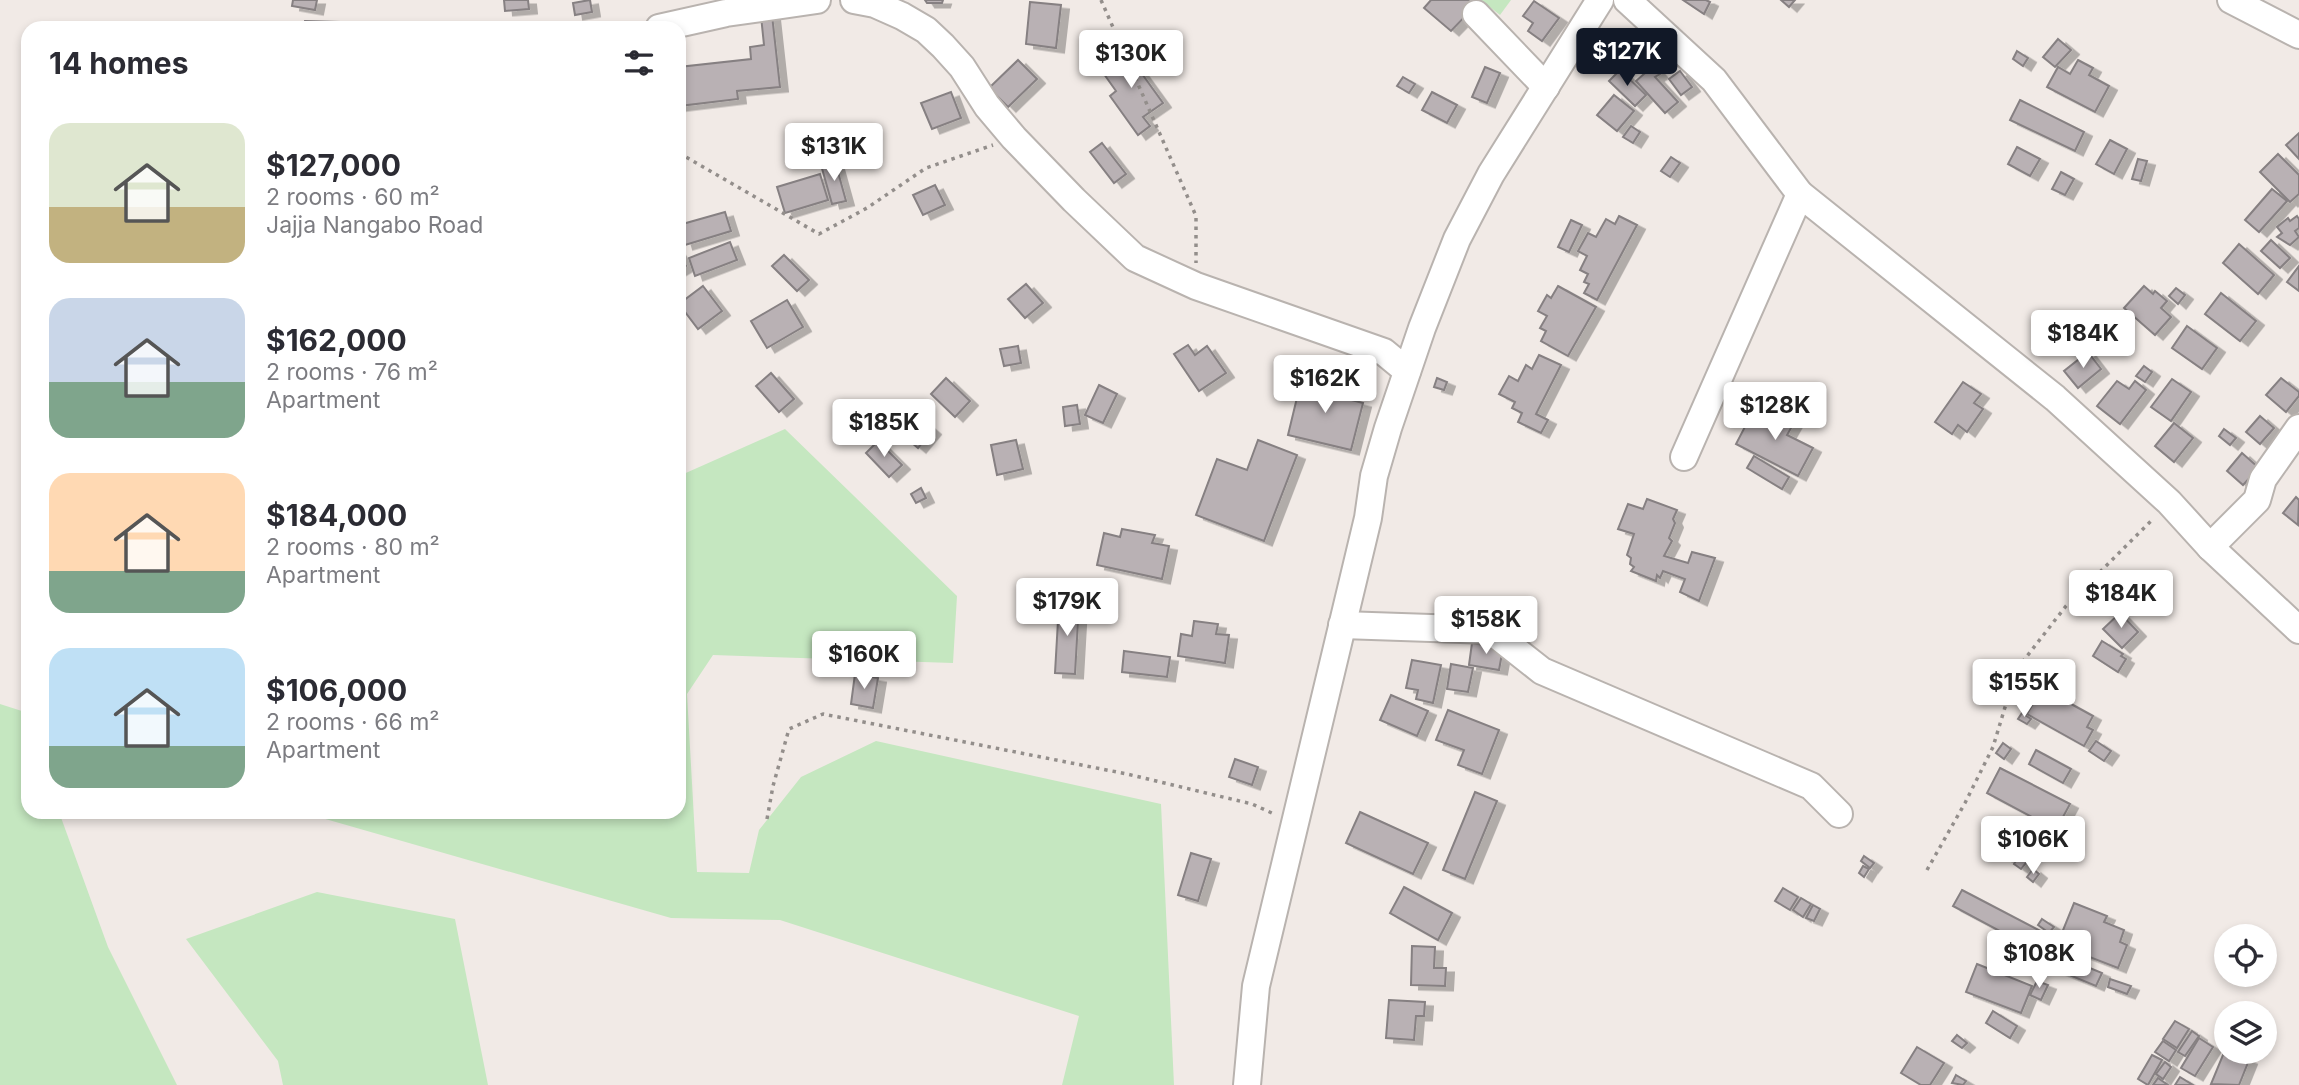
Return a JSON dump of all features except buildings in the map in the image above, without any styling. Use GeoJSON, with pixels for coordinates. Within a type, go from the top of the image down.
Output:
{"type":"FeatureCollection","features":[{"type":"Feature","properties":{"kind":"street"},"geometry":{"type":"LineString","coordinates":[[686,22],[726,13],[817,0]]}},
{"type":"Feature","properties":{"kind":"street"},"geometry":{"type":"LineString","coordinates":[[854,0],[875,4],[926,30],[962,67],[987,106],[1014,138],[1135,258],[1196,286],[1384,352],[1408,371]]}},
{"type":"Feature","properties":{"kind":"street"},"geometry":{"type":"LineString","coordinates":[[1247,1085],[1256,986],[1368,518],[1374,477],[1408,371],[1457,239],[1491,174],[1600,0]]}},
{"type":"Feature","properties":{"kind":"street"},"geometry":{"type":"LineString","coordinates":[[1627,0],[1714,80],[1800,194],[2055,398],[2169,502],[2210,547],[2299,630]]}},
{"type":"Feature","properties":{"kind":"street"},"geometry":{"type":"LineString","coordinates":[[2231,0],[2299,35]]}},
{"type":"Feature","properties":{"kind":"street"},"geometry":{"type":"LineString","coordinates":[[1476,14],[1546,88]]}},
{"type":"Feature","properties":{"kind":"street"},"geometry":{"type":"LineString","coordinates":[[1684,457],[1800,194]]}},
{"type":"Feature","properties":{"kind":"street"},"geometry":{"type":"LineString","coordinates":[[2210,547],[2256,500],[2263,479],[2299,428]]}},
{"type":"Feature","properties":{"kind":"street"},"geometry":{"type":"LineString","coordinates":[[1342,625],[1490,630],[1542,671],[1811,786],[1839,814]]}},
{"type":"Feature","properties":{"kind":"path"},"geometry":{"type":"LineString","coordinates":[[1101,0],[1196,216],[1196,286]]}},
{"type":"Feature","properties":{"kind":"path"},"geometry":{"type":"LineString","coordinates":[[686,157],[819,234],[867,208],[926,168],[1014,138]]}},
{"type":"Feature","properties":{"kind":"path"},"geometry":{"type":"LineString","coordinates":[[1927,870],[1993,747],[2006,704],[2024,660],[2066,606],[2169,502]]}},
{"type":"Feature","properties":{"kind":"path"},"geometry":{"type":"LineString","coordinates":[[767,819],[789,729],[823,714],[1127,774],[1252,804],[1295,823]]}},
{"type":"Feature","properties":{"kind":"green space"},"geometry":{"type":"Polygon","coordinates":[[[1481,0],[1511,0],[1500,15],[1481,0]]]}},
{"type":"Feature","properties":{"kind":"green space"},"geometry":{"type":"Polygon","coordinates":[[[785,429],[957,596],[953,663],[713,655],[687,694],[697,872],[749,873],[759,830],[801,777],[876,741],[1161,804],[1174,1085],[1062,1085],[1079,1016],[780,920],[671,918],[325,819],[686,819],[686,473],[785,429]]]}},
{"type":"Feature","properties":{"kind":"green space"},"geometry":{"type":"Polygon","coordinates":[[[0,704],[21,711],[21,819],[62,819],[108,947],[177,1085],[0,1085],[0,704]]]}},
{"type":"Feature","properties":{"kind":"green space"},"geometry":{"type":"Polygon","coordinates":[[[317,892],[455,919],[488,1085],[283,1085],[278,1061],[186,939],[317,892]]]}}]}
